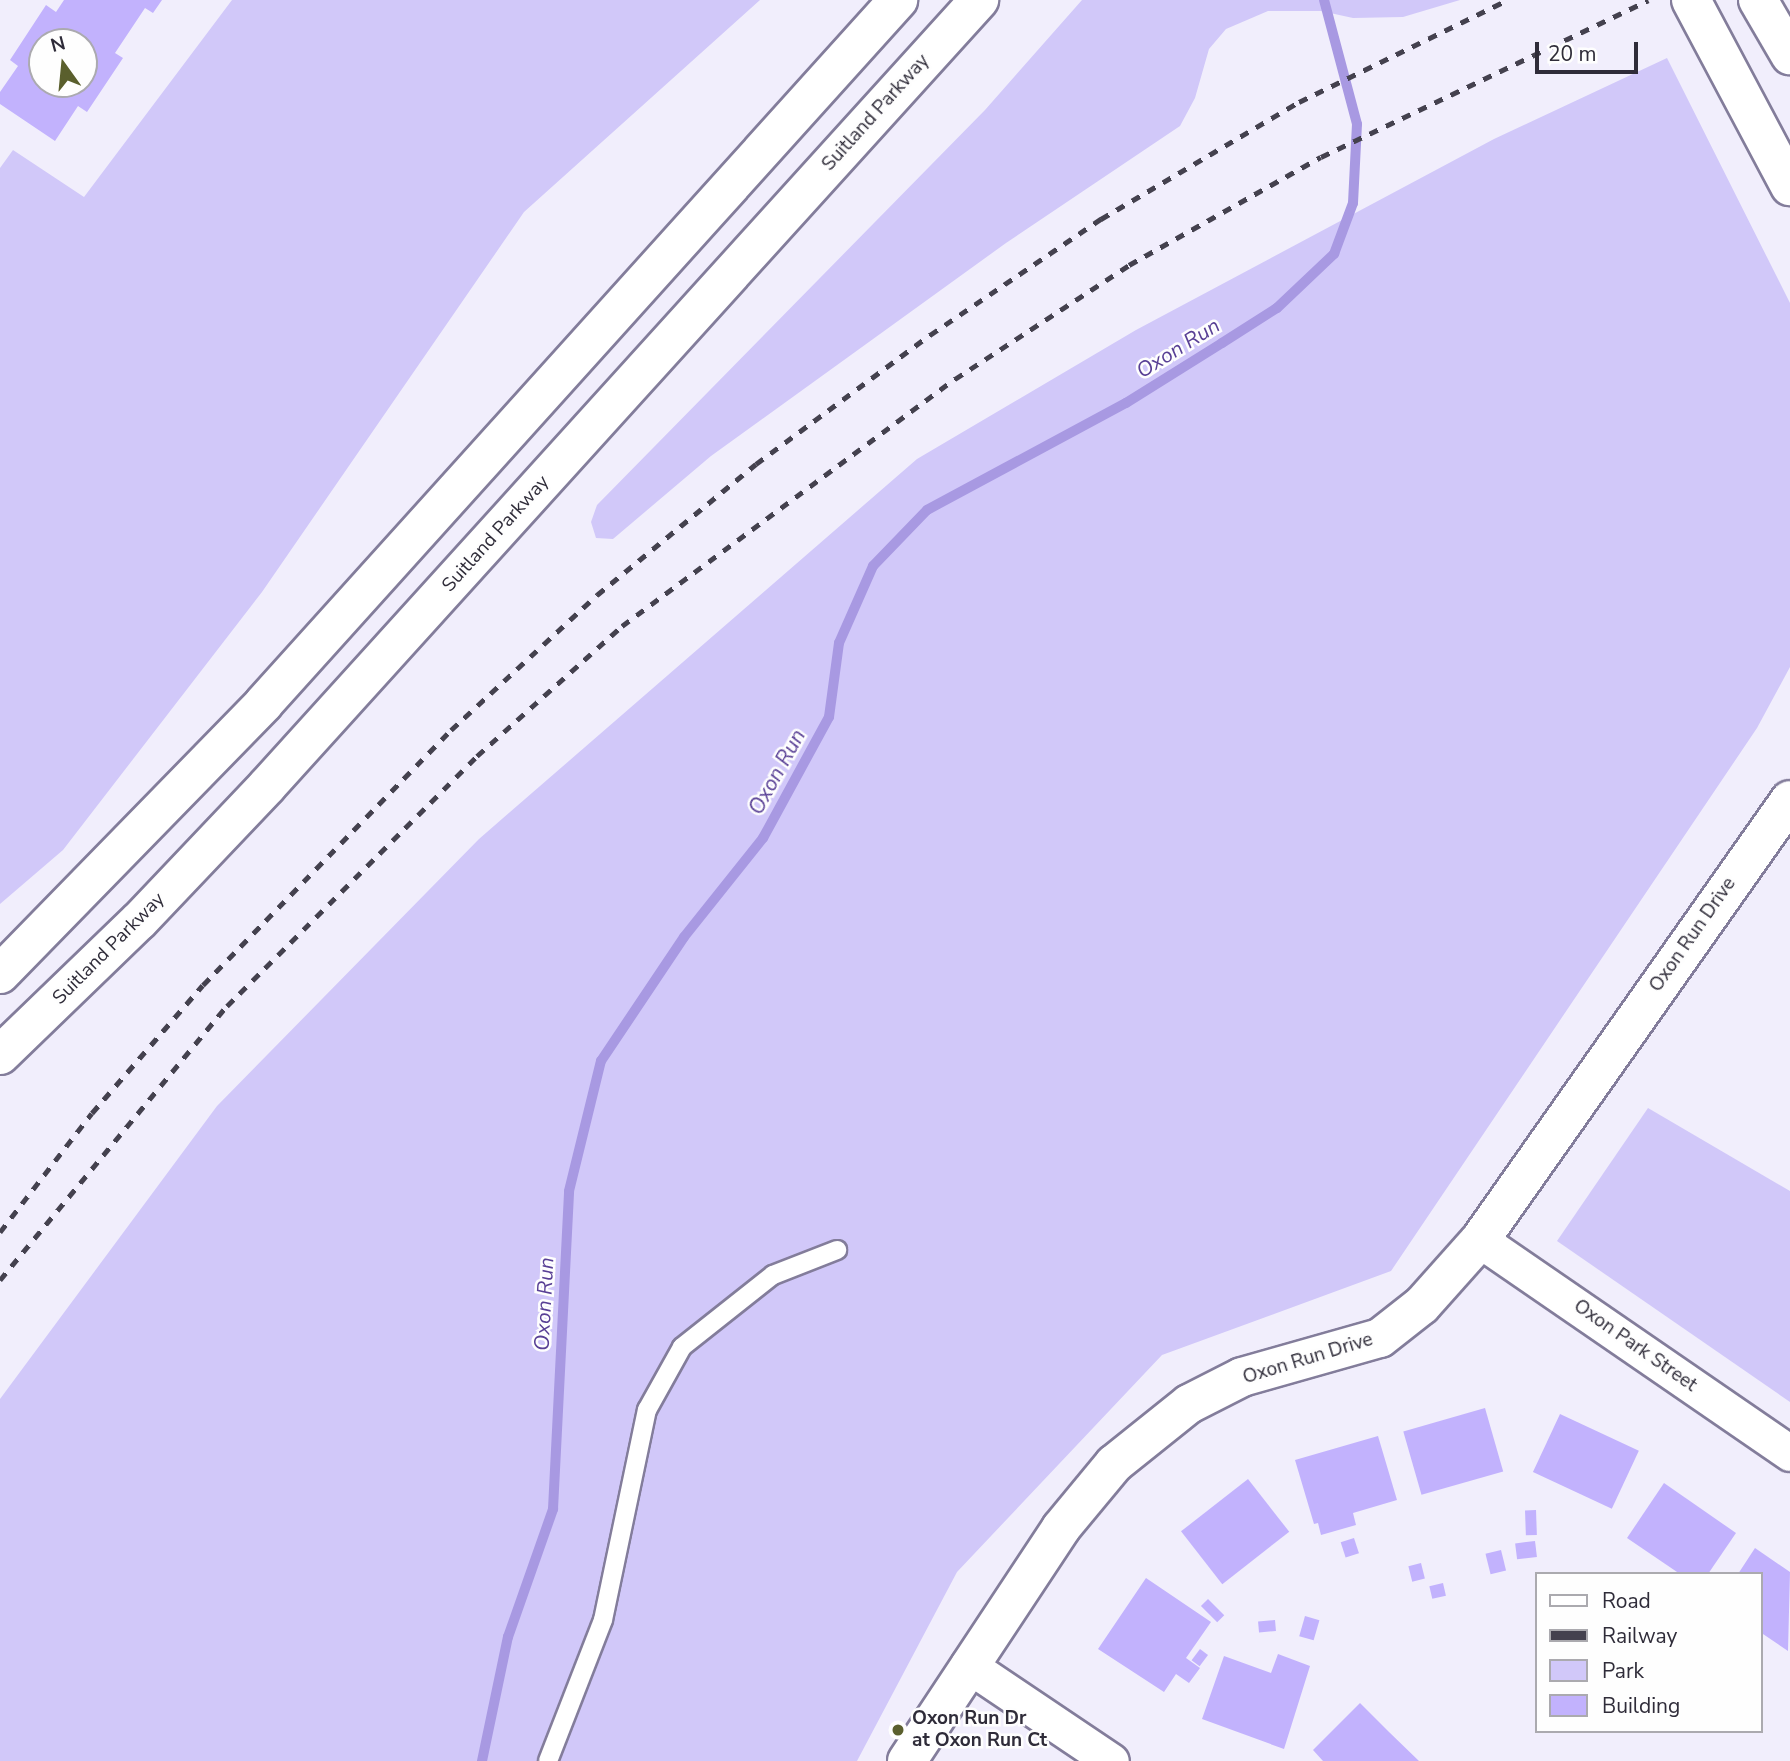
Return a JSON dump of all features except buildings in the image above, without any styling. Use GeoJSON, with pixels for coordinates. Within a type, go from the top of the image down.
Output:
{"type":"FeatureCollection","features":[{"type":"Feature","properties":{"kind":"main road"},"geometry":{"type":"LineString","coordinates":[[0,974],[264,703],[898,0]]}},
{"type":"Feature","properties":{"kind":"main road","name":"Suitland Parkway"},"geometry":{"type":"LineString","coordinates":[[0,1055],[139,921],[267,786],[979,0]]}},
{"type":"Feature","properties":{"kind":"main road"},"geometry":{"type":"LineString","coordinates":[[1691,0],[1790,186]]}},
{"type":"Feature","properties":{"kind":"main road"},"geometry":{"type":"LineString","coordinates":[[1758,0],[1790,55]]}},
{"type":"Feature","properties":{"kind":"main road","name":"Oxon Run Drive"},"geometry":{"type":"LineString","coordinates":[[907,1761],[1061,1528],[1114,1464],[1160,1424],[1242,1377],[1388,1334],[1422,1306],[1480,1240],[1790,800]]}},
{"type":"Feature","properties":{"kind":"street","name":"Oxon Park Street"},"geometry":{"type":"LineString","coordinates":[[1480,1240],[1790,1453]]}},
{"type":"Feature","properties":{"kind":"street"},"geometry":{"type":"LineString","coordinates":[[968,1665],[1111,1761]]}},
{"type":"Feature","properties":{"kind":"lane"},"geometry":{"type":"LineString","coordinates":[[548,1761],[603,1620],[647,1410],[682,1348],[773,1275],[837,1250]]}},
{"type":"Feature","properties":{"kind":"green space"},"geometry":{"type":"Polygon","coordinates":[[[232,0],[760,0],[524,212],[262,592],[63,850],[0,904],[0,168],[13,150],[84,197],[232,0]]]}},
{"type":"Feature","properties":{"kind":"green space"},"geometry":{"type":"Polygon","coordinates":[[[1082,0],[1460,0],[1403,17],[1353,18],[1321,11],[1268,11],[1226,29],[1209,49],[1195,98],[1180,126],[1006,243],[711,456],[613,539],[596,538],[591,522],[597,505],[985,110],[1082,0]]]}},
{"type":"Feature","properties":{"kind":"green space"},"geometry":{"type":"Polygon","coordinates":[[[1667,58],[1790,303],[1790,667],[1757,728],[1391,1271],[1162,1355],[957,1572],[857,1761],[0,1761],[0,1399],[217,1106],[479,839],[917,459],[1136,330],[1494,139],[1667,58]]]}},
{"type":"Feature","properties":{"kind":"green space"},"geometry":{"type":"Polygon","coordinates":[[[1648,1108],[1790,1191],[1790,1402],[1557,1241],[1648,1108]]]}},
{"type":"Feature","properties":{"kind":"waterway","name":"Oxon Run"},"geometry":{"type":"LineString","coordinates":[[482,1761],[508,1637],[553,1509],[569,1191],[601,1061],[684,937],[763,838],[829,717],[839,643],[873,566],[927,510],[1126,403],[1222,343],[1277,308],[1334,254],[1353,203],[1357,124],[1324,0]]}},
{"type":"Feature","properties":{"kind":"railway"},"geometry":{"type":"LineString","coordinates":[[0,1232],[92,1113],[203,985],[451,730],[597,595],[756,464],[930,335],[1101,219],[1299,102],[1507,0]]}},
{"type":"Feature","properties":{"kind":"railway"},"geometry":{"type":"LineString","coordinates":[[0,1280],[227,1006],[477,756],[622,626],[955,379],[1129,265],[1321,157],[1648,0]]}},
{"type":"Feature","properties":{"kind":"place","name":"Oxon Run Dr at Oxon Run Ct"},"geometry":{"type":"Point","coordinates":[898,1730]}}]}
